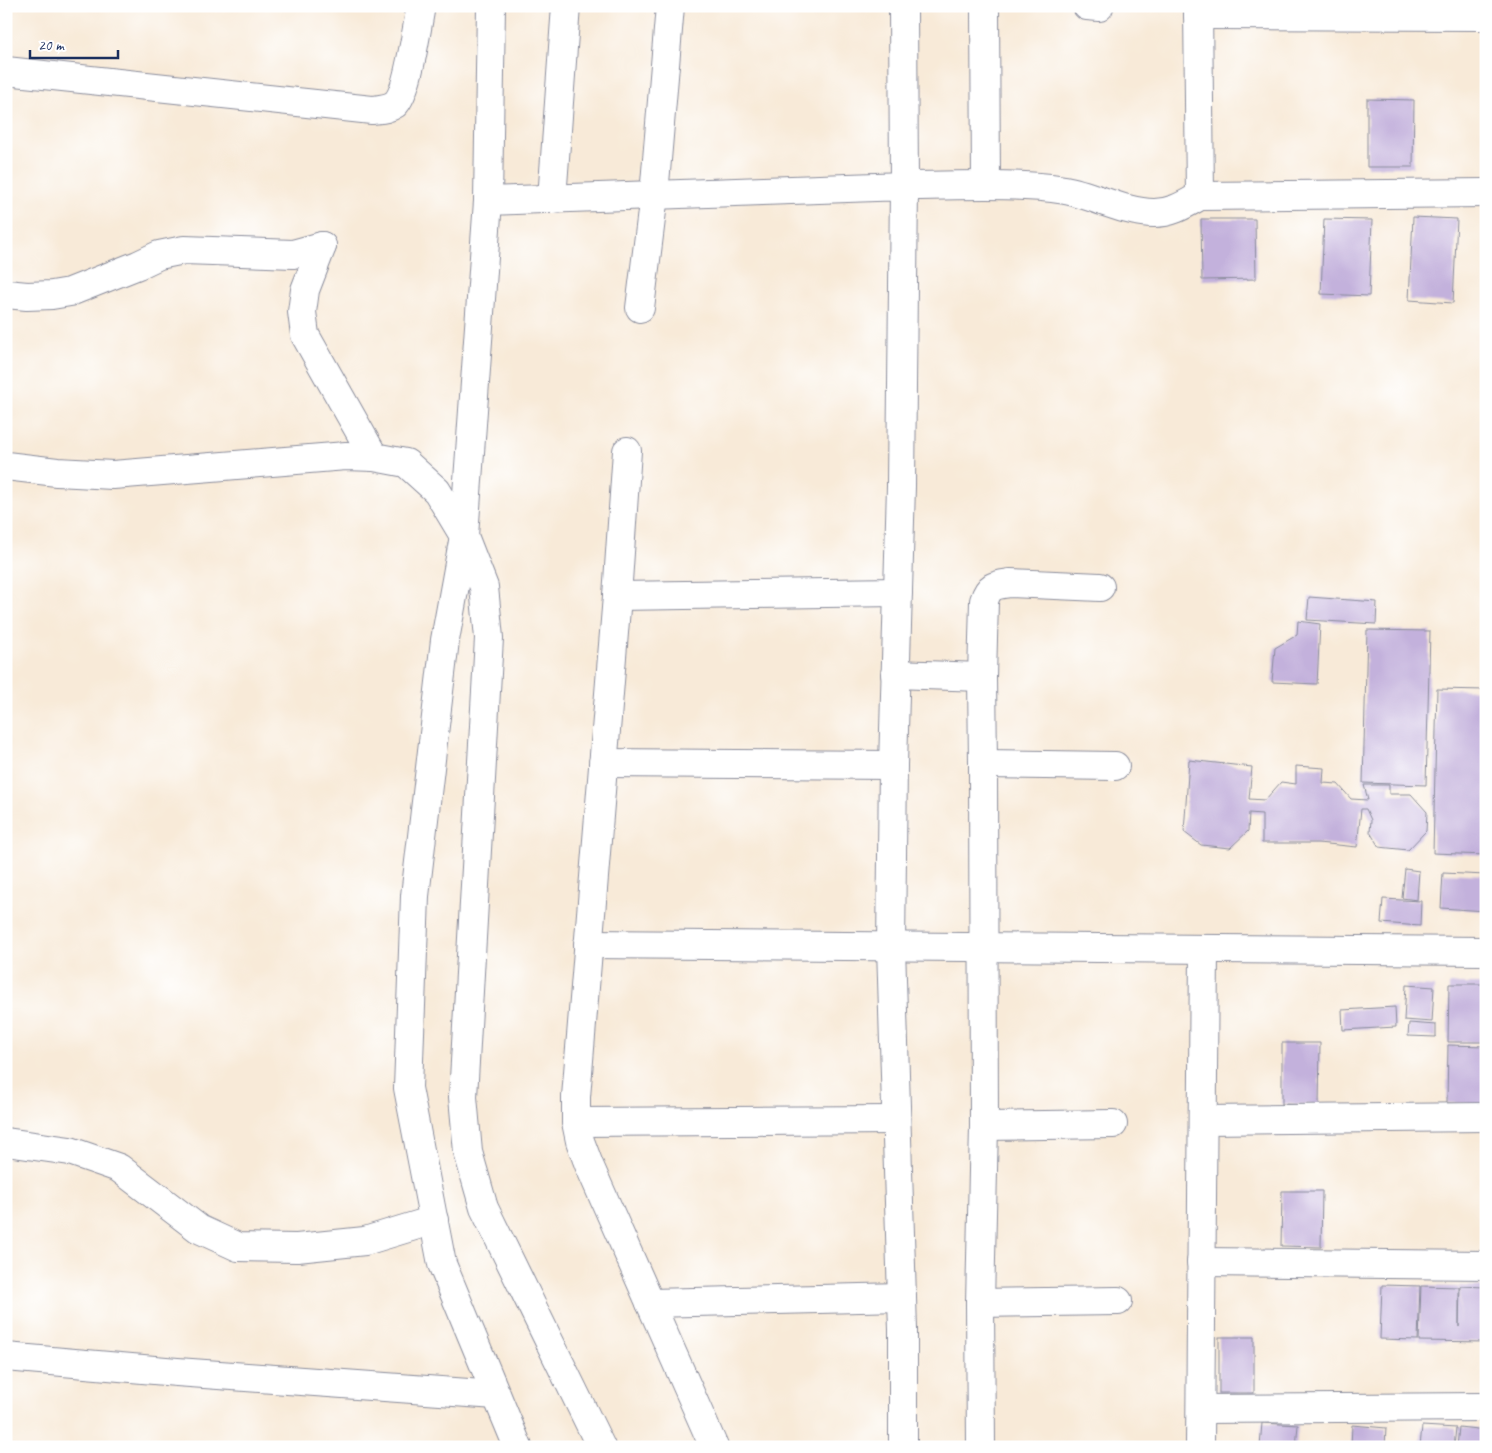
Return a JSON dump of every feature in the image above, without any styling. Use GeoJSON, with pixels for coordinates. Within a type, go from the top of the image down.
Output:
{"type":"FeatureCollection","features":[{"type":"Feature","properties":{"kind":"street"},"geometry":{"type":"LineString","coordinates":[[6,71],[372,110],[385,109],[396,103],[406,84],[421,6]]}},
{"type":"Feature","properties":{"kind":"street"},"geometry":{"type":"LineString","coordinates":[[491,6],[488,200],[464,536],[445,640],[415,896],[408,1088],[442,1264],[518,1447]]}},
{"type":"Feature","properties":{"kind":"street"},"geometry":{"type":"LineString","coordinates":[[552,199],[566,6]]}},
{"type":"Feature","properties":{"kind":"street"},"geometry":{"type":"LineString","coordinates":[[640,308],[654,195],[670,6]]}},
{"type":"Feature","properties":{"kind":"street"},"geometry":{"type":"LineString","coordinates":[[903,6],[904,186],[901,486],[893,765],[891,947],[903,1330],[903,1447]]}},
{"type":"Feature","properties":{"kind":"street"},"geometry":{"type":"LineString","coordinates":[[986,6],[986,185]]}},
{"type":"Feature","properties":{"kind":"street"},"geometry":{"type":"LineString","coordinates":[[1087,6],[1099,6]]}},
{"type":"Feature","properties":{"kind":"street"},"geometry":{"type":"LineString","coordinates":[[1200,196],[1198,10],[1486,16]]}},
{"type":"Feature","properties":{"kind":"street"},"geometry":{"type":"LineString","coordinates":[[488,200],[904,186],[1039,186],[1068,191],[1138,211],[1164,213],[1175,210],[1200,196],[1486,193]]}},
{"type":"Feature","properties":{"kind":"street"},"geometry":{"type":"LineString","coordinates":[[6,294],[52,296],[70,292],[159,255],[184,250],[293,254],[322,246],[305,290],[302,312],[306,335],[374,457]]}},
{"type":"Feature","properties":{"kind":"street"},"geometry":{"type":"LineString","coordinates":[[627,451],[576,1097],[576,1122],[580,1141],[589,1166],[714,1447]]}},
{"type":"Feature","properties":{"kind":"street"},"geometry":{"type":"LineString","coordinates":[[6,466],[113,475],[346,456],[374,457],[406,463],[437,491],[464,536],[484,587],[489,638],[463,1096],[468,1152],[484,1208],[600,1447]]}},
{"type":"Feature","properties":{"kind":"street"},"geometry":{"type":"LineString","coordinates":[[981,1447],[980,1303],[984,1126],[982,677],[984,601],[987,591],[996,584],[1100,587]]}},
{"type":"Feature","properties":{"kind":"street"},"geometry":{"type":"LineString","coordinates":[[617,596],[898,592]]}},
{"type":"Feature","properties":{"kind":"street"},"geometry":{"type":"LineString","coordinates":[[896,674],[982,677]]}},
{"type":"Feature","properties":{"kind":"street"},"geometry":{"type":"LineString","coordinates":[[603,763],[893,765]]}},
{"type":"Feature","properties":{"kind":"street"},"geometry":{"type":"LineString","coordinates":[[983,764],[1115,766]]}},
{"type":"Feature","properties":{"kind":"street"},"geometry":{"type":"LineString","coordinates":[[588,944],[1486,951]]}},
{"type":"Feature","properties":{"kind":"street"},"geometry":{"type":"LineString","coordinates":[[1200,1447],[1204,949]]}},
{"type":"Feature","properties":{"kind":"street"},"geometry":{"type":"LineString","coordinates":[[1203,1120],[1486,1117]]}},
{"type":"Feature","properties":{"kind":"street"},"geometry":{"type":"LineString","coordinates":[[576,1122],[896,1120]]}},
{"type":"Feature","properties":{"kind":"street"},"geometry":{"type":"LineString","coordinates":[[984,1126],[1113,1124]]}},
{"type":"Feature","properties":{"kind":"street"},"geometry":{"type":"LineString","coordinates":[[6,1142],[70,1151],[119,1168],[199,1229],[238,1247],[297,1248],[365,1241],[434,1220]]}},
{"type":"Feature","properties":{"kind":"street"},"geometry":{"type":"LineString","coordinates":[[1201,1262],[1486,1265]]}},
{"type":"Feature","properties":{"kind":"street"},"geometry":{"type":"LineString","coordinates":[[650,1303],[902,1297]]}},
{"type":"Feature","properties":{"kind":"street"},"geometry":{"type":"LineString","coordinates":[[980,1303],[1118,1301]]}},
{"type":"Feature","properties":{"kind":"street"},"geometry":{"type":"LineString","coordinates":[[6,1357],[177,1372],[496,1395]]}},
{"type":"Feature","properties":{"kind":"street"},"geometry":{"type":"LineString","coordinates":[[1201,1409],[1486,1407]]}},
{"type":"Feature","properties":{"kind":"building"},"geometry":{"type":"Polygon","coordinates":[[[1367,99],[1414,100],[1413,167],[1367,167],[1367,99]]]}},
{"type":"Feature","properties":{"kind":"building"},"geometry":{"type":"Polygon","coordinates":[[[1413,217],[1457,219],[1453,303],[1409,300],[1413,217]]]}},
{"type":"Feature","properties":{"kind":"building"},"geometry":{"type":"Polygon","coordinates":[[[1201,219],[1255,219],[1256,279],[1202,280],[1201,219]]]}},
{"type":"Feature","properties":{"kind":"building"},"geometry":{"type":"Polygon","coordinates":[[[1324,219],[1372,220],[1369,296],[1321,294],[1324,219]]]}},
{"type":"Feature","properties":{"kind":"building"},"geometry":{"type":"Polygon","coordinates":[[[1309,597],[1377,602],[1376,624],[1307,620],[1309,597]]]}},
{"type":"Feature","properties":{"kind":"building"},"geometry":{"type":"Polygon","coordinates":[[[1298,621],[1320,624],[1317,684],[1272,682],[1275,648],[1297,635],[1298,621]]]}},
{"type":"Feature","properties":{"kind":"building"},"geometry":{"type":"Polygon","coordinates":[[[1367,630],[1430,631],[1426,785],[1363,783],[1367,630]]]}},
{"type":"Feature","properties":{"kind":"building"},"geometry":{"type":"Polygon","coordinates":[[[1437,689],[1486,690],[1486,855],[1433,853],[1437,689]]]}},
{"type":"Feature","properties":{"kind":"building"},"geometry":{"type":"Polygon","coordinates":[[[1189,760],[1252,767],[1249,799],[1265,800],[1281,782],[1296,784],[1296,766],[1324,768],[1323,783],[1338,784],[1351,799],[1368,800],[1364,785],[1389,785],[1389,794],[1411,794],[1427,812],[1426,831],[1408,850],[1379,847],[1370,832],[1371,820],[1366,809],[1361,809],[1357,847],[1318,843],[1262,843],[1262,814],[1249,813],[1248,831],[1230,848],[1201,845],[1184,832],[1189,760]]]}},
{"type":"Feature","properties":{"kind":"building"},"geometry":{"type":"Polygon","coordinates":[[[1405,869],[1419,871],[1417,900],[1402,898],[1405,869]]]}},
{"type":"Feature","properties":{"kind":"building"},"geometry":{"type":"Polygon","coordinates":[[[1443,873],[1486,875],[1486,911],[1441,908],[1443,873]]]}},
{"type":"Feature","properties":{"kind":"building"},"geometry":{"type":"Polygon","coordinates":[[[1383,899],[1421,901],[1420,926],[1381,923],[1383,899]]]}},
{"type":"Feature","properties":{"kind":"building"},"geometry":{"type":"Polygon","coordinates":[[[1449,984],[1486,984],[1486,1042],[1448,1042],[1449,984]]]}},
{"type":"Feature","properties":{"kind":"building"},"geometry":{"type":"Polygon","coordinates":[[[1406,985],[1434,987],[1432,1022],[1404,1020],[1406,985]]]}},
{"type":"Feature","properties":{"kind":"building"},"geometry":{"type":"Polygon","coordinates":[[[1395,1007],[1396,1027],[1343,1030],[1342,1010],[1395,1007]]]}},
{"type":"Feature","properties":{"kind":"building"},"geometry":{"type":"Polygon","coordinates":[[[1409,1023],[1436,1025],[1436,1037],[1408,1036],[1409,1023]]]}},
{"type":"Feature","properties":{"kind":"building"},"geometry":{"type":"Polygon","coordinates":[[[1282,1043],[1320,1043],[1319,1105],[1282,1104],[1282,1043]]]}},
{"type":"Feature","properties":{"kind":"building"},"geometry":{"type":"Polygon","coordinates":[[[1448,1045],[1486,1046],[1486,1104],[1447,1103],[1448,1045]]]}},
{"type":"Feature","properties":{"kind":"building"},"geometry":{"type":"Polygon","coordinates":[[[1282,1191],[1322,1191],[1321,1247],[1281,1246],[1282,1191]]]}},
{"type":"Feature","properties":{"kind":"building"},"geometry":{"type":"Polygon","coordinates":[[[1382,1285],[1420,1286],[1418,1340],[1380,1339],[1382,1285]]]}},
{"type":"Feature","properties":{"kind":"building"},"geometry":{"type":"Polygon","coordinates":[[[1421,1286],[1459,1287],[1459,1327],[1460,1286],[1486,1287],[1486,1342],[1419,1341],[1421,1286]]]}},
{"type":"Feature","properties":{"kind":"building"},"geometry":{"type":"Polygon","coordinates":[[[1219,1337],[1254,1337],[1254,1393],[1219,1393],[1219,1337]]]}},
{"type":"Feature","properties":{"kind":"building"},"geometry":{"type":"Polygon","coordinates":[[[1262,1423],[1298,1425],[1296,1447],[1260,1447],[1262,1423]]]}},
{"type":"Feature","properties":{"kind":"building"},"geometry":{"type":"Polygon","coordinates":[[[1352,1425],[1386,1428],[1385,1447],[1351,1447],[1352,1425]]]}},
{"type":"Feature","properties":{"kind":"building"},"geometry":{"type":"Polygon","coordinates":[[[1422,1426],[1456,1428],[1454,1447],[1420,1447],[1422,1426]]]}},
{"type":"Feature","properties":{"kind":"building"},"geometry":{"type":"Polygon","coordinates":[[[1459,1427],[1486,1430],[1486,1447],[1457,1447],[1459,1427]]]}}]}
